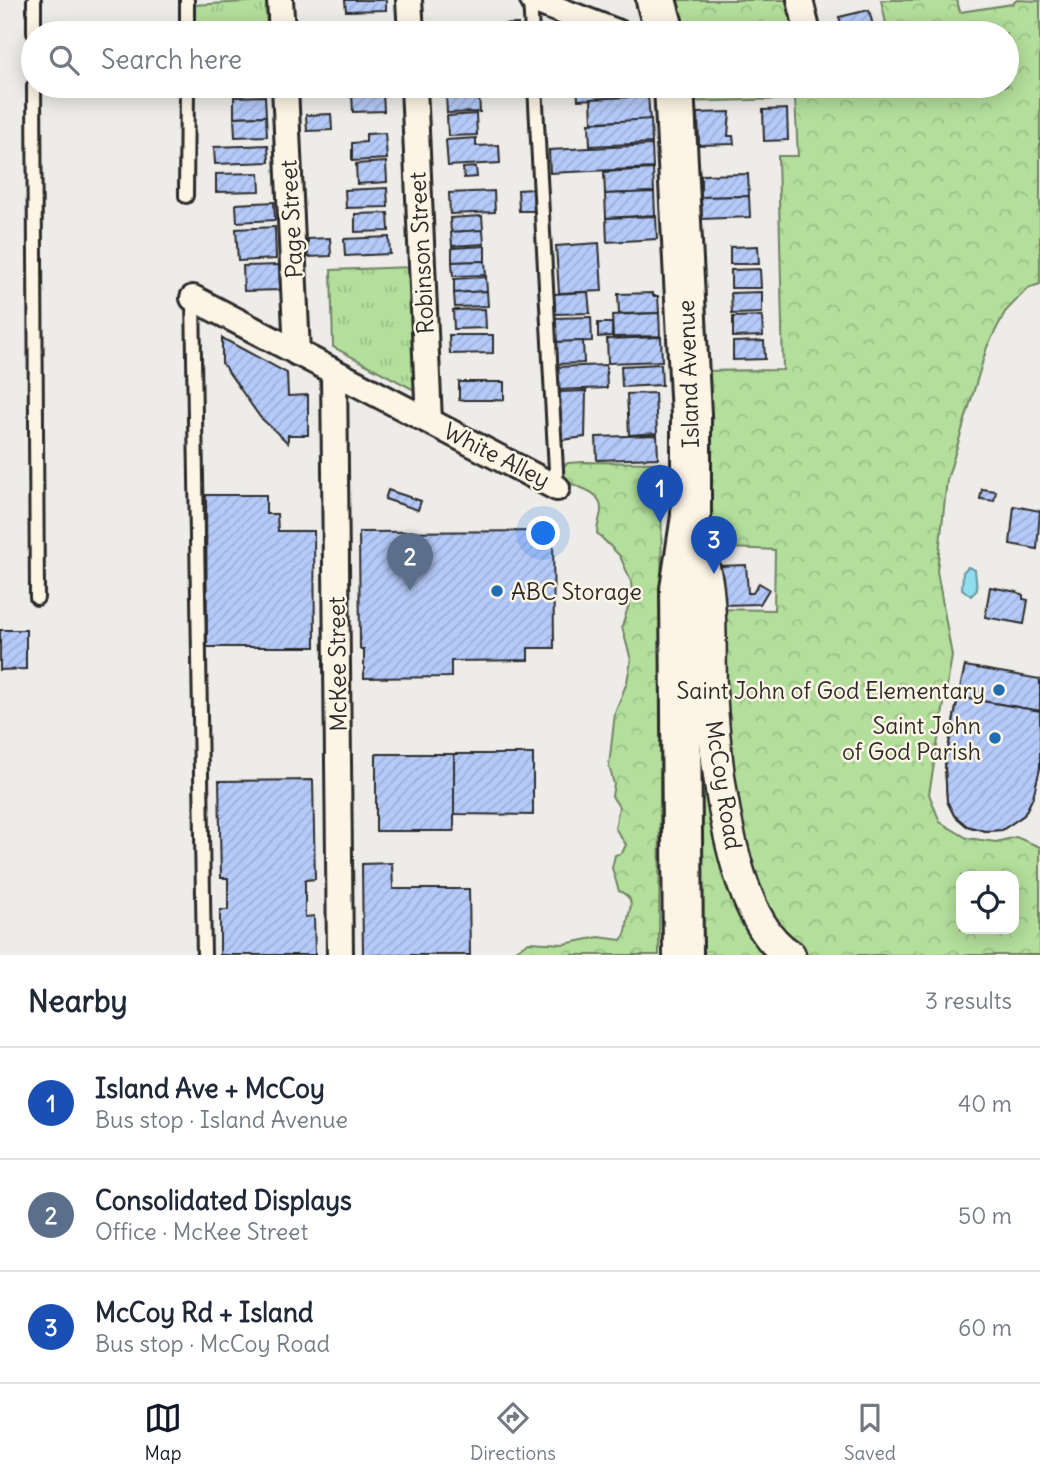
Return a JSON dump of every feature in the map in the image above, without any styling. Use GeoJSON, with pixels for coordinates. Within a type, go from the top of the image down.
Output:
{"type":"FeatureCollection","features":[{"type":"Feature","properties":{"kind":"main road"},"geometry":{"type":"LineString","coordinates":[[656,0],[662,21]]}},
{"type":"Feature","properties":{"kind":"main road","name":"Island Avenue"},"geometry":{"type":"LineString","coordinates":[[675,98],[691,415],[691,516],[680,589],[683,955]]}},
{"type":"Feature","properties":{"kind":"street"},"geometry":{"type":"LineString","coordinates":[[280,0],[281,21]]}},
{"type":"Feature","properties":{"kind":"street"},"geometry":{"type":"LineString","coordinates":[[409,0],[410,21]]}},
{"type":"Feature","properties":{"kind":"street"},"geometry":{"type":"LineString","coordinates":[[532,0],[588,21]]}},
{"type":"Feature","properties":{"kind":"street"},"geometry":{"type":"LineString","coordinates":[[800,0],[805,21]]}},
{"type":"Feature","properties":{"kind":"street","name":"Page Street"},"geometry":{"type":"LineString","coordinates":[[286,98],[297,353]]}},
{"type":"Feature","properties":{"kind":"street","name":"Robinson Street"},"geometry":{"type":"LineString","coordinates":[[415,98],[429,421]]}},
{"type":"Feature","properties":{"kind":"street","name":"White Alley"},"geometry":{"type":"LineString","coordinates":[[193,298],[557,488]]}},
{"type":"Feature","properties":{"kind":"street","name":"McKee Street"},"geometry":{"type":"LineString","coordinates":[[334,372],[340,955]]}},
{"type":"Feature","properties":{"kind":"street","name":"McCoy Road"},"geometry":{"type":"LineString","coordinates":[[691,516],[708,590],[718,768],[732,849],[746,893],[764,929],[790,955]]}},
{"type":"Feature","properties":{"kind":"lane"},"geometry":{"type":"LineString","coordinates":[[34,0],[34,21]]}},
{"type":"Feature","properties":{"kind":"lane"},"geometry":{"type":"LineString","coordinates":[[187,0],[187,21]]}},
{"type":"Feature","properties":{"kind":"lane"},"geometry":{"type":"LineString","coordinates":[[532,0],[532,21]]}},
{"type":"Feature","properties":{"kind":"lane"},"geometry":{"type":"LineString","coordinates":[[34,98],[37,598]]}},
{"type":"Feature","properties":{"kind":"lane"},"geometry":{"type":"LineString","coordinates":[[186,196],[187,98]]}},
{"type":"Feature","properties":{"kind":"lane","name":"White Alley"},"geometry":{"type":"LineString","coordinates":[[536,98],[557,488]]}},
{"type":"Feature","properties":{"kind":"lane"},"geometry":{"type":"LineString","coordinates":[[193,298],[204,955]]}},
{"type":"Feature","properties":{"kind":"green space"},"geometry":{"type":"Polygon","coordinates":[[[660,0],[793,0],[799,21],[666,21],[660,0]]]}},
{"type":"Feature","properties":{"kind":"green space"},"geometry":{"type":"Polygon","coordinates":[[[881,0],[957,0],[960,12],[1012,4],[1017,0],[1040,1],[1040,284],[1028,288],[1005,312],[987,347],[947,480],[937,571],[952,656],[929,794],[940,822],[967,838],[996,842],[1016,837],[1040,847],[1040,955],[800,955],[755,909],[735,842],[715,609],[774,610],[775,550],[706,547],[695,371],[783,370],[778,156],[798,156],[795,99],[680,102],[680,98],[1019,98],[1019,21],[885,21],[881,0]]]}},
{"type":"Feature","properties":{"kind":"green space"},"geometry":{"type":"Polygon","coordinates":[[[266,1],[267,21],[192,21],[192,5],[266,1]]]}},
{"type":"Feature","properties":{"kind":"green space"},"geometry":{"type":"Polygon","coordinates":[[[411,267],[418,392],[333,347],[331,270],[411,267]]]}},
{"type":"Feature","properties":{"kind":"green space"},"geometry":{"type":"Polygon","coordinates":[[[568,463],[662,463],[659,955],[508,955],[529,942],[564,944],[599,937],[621,940],[626,932],[630,910],[630,899],[619,891],[612,868],[615,855],[622,853],[626,845],[615,828],[619,807],[612,796],[614,784],[609,766],[615,713],[627,682],[631,660],[622,627],[632,594],[631,581],[620,556],[597,533],[601,511],[597,497],[560,476],[561,468],[568,463]]]}},
{"type":"Feature","properties":{"kind":"green space"},"geometry":{"type":"Polygon","coordinates":[[[704,757],[716,835],[728,886],[748,934],[763,955],[699,955],[694,780],[704,757]]]}},
{"type":"Feature","properties":{"kind":"water"},"geometry":{"type":"Polygon","coordinates":[[[968,567],[975,570],[977,590],[971,596],[962,589],[963,572],[968,567]]]}},
{"type":"Feature","properties":{"kind":"building"},"geometry":{"type":"Polygon","coordinates":[[[345,0],[386,0],[386,10],[346,11],[345,0]]]}},
{"type":"Feature","properties":{"kind":"building"},"geometry":{"type":"Polygon","coordinates":[[[869,10],[872,21],[840,21],[839,17],[869,10]]]}},
{"type":"Feature","properties":{"kind":"building"},"geometry":{"type":"Polygon","coordinates":[[[234,98],[265,98],[266,116],[234,117],[234,98]]]}},
{"type":"Feature","properties":{"kind":"building"},"geometry":{"type":"Polygon","coordinates":[[[352,98],[383,98],[384,111],[353,112],[352,98]]]}},
{"type":"Feature","properties":{"kind":"building"},"geometry":{"type":"Polygon","coordinates":[[[446,98],[479,98],[480,112],[447,113],[446,98]]]}},
{"type":"Feature","properties":{"kind":"building"},"geometry":{"type":"Polygon","coordinates":[[[578,98],[613,98],[578,100],[578,98]]]}},
{"type":"Feature","properties":{"kind":"building"},"geometry":{"type":"Polygon","coordinates":[[[648,98],[650,120],[592,122],[591,99],[648,98]]]}},
{"type":"Feature","properties":{"kind":"building"},"geometry":{"type":"Polygon","coordinates":[[[787,109],[788,140],[764,141],[763,110],[787,109]]]}},
{"type":"Feature","properties":{"kind":"building"},"geometry":{"type":"Polygon","coordinates":[[[730,112],[728,136],[733,136],[734,144],[699,145],[698,113],[730,112]]]}},
{"type":"Feature","properties":{"kind":"building"},"geometry":{"type":"Polygon","coordinates":[[[331,114],[332,130],[307,131],[306,115],[331,114]]]}},
{"type":"Feature","properties":{"kind":"building"},"geometry":{"type":"Polygon","coordinates":[[[476,114],[477,135],[448,136],[447,116],[476,114]]]}},
{"type":"Feature","properties":{"kind":"building"},"geometry":{"type":"Polygon","coordinates":[[[266,116],[267,136],[235,137],[234,117],[266,116]]]}},
{"type":"Feature","properties":{"kind":"building"},"geometry":{"type":"Polygon","coordinates":[[[651,119],[652,143],[590,146],[589,123],[651,119]]]}},
{"type":"Feature","properties":{"kind":"building"},"geometry":{"type":"Polygon","coordinates":[[[385,133],[387,159],[352,161],[352,143],[366,142],[366,134],[385,133]]]}},
{"type":"Feature","properties":{"kind":"building"},"geometry":{"type":"Polygon","coordinates":[[[476,138],[476,146],[499,145],[500,163],[448,166],[446,140],[476,138]]]}},
{"type":"Feature","properties":{"kind":"building"},"geometry":{"type":"Polygon","coordinates":[[[268,145],[269,162],[215,164],[214,147],[268,145]]]}},
{"type":"Feature","properties":{"kind":"building"},"geometry":{"type":"Polygon","coordinates":[[[652,145],[653,168],[550,173],[549,150],[652,145]]]}},
{"type":"Feature","properties":{"kind":"building"},"geometry":{"type":"Polygon","coordinates":[[[386,162],[387,182],[357,184],[356,164],[386,162]]]}},
{"type":"Feature","properties":{"kind":"building"},"geometry":{"type":"Polygon","coordinates":[[[476,167],[477,177],[464,178],[463,168],[476,167]]]}},
{"type":"Feature","properties":{"kind":"building"},"geometry":{"type":"Polygon","coordinates":[[[653,169],[654,192],[605,194],[604,172],[653,169]]]}},
{"type":"Feature","properties":{"kind":"building"},"geometry":{"type":"Polygon","coordinates":[[[259,173],[260,191],[216,192],[216,174],[259,173]]]}},
{"type":"Feature","properties":{"kind":"building"},"geometry":{"type":"Polygon","coordinates":[[[748,174],[749,196],[701,197],[701,175],[748,174]]]}},
{"type":"Feature","properties":{"kind":"building"},"geometry":{"type":"Polygon","coordinates":[[[387,188],[388,207],[346,208],[345,190],[387,188]]]}},
{"type":"Feature","properties":{"kind":"building"},"geometry":{"type":"Polygon","coordinates":[[[533,189],[534,211],[519,211],[518,190],[533,189]]]}},
{"type":"Feature","properties":{"kind":"building"},"geometry":{"type":"Polygon","coordinates":[[[494,191],[495,212],[450,214],[449,193],[494,191]]]}},
{"type":"Feature","properties":{"kind":"building"},"geometry":{"type":"Polygon","coordinates":[[[654,192],[655,215],[606,218],[605,194],[654,192]]]}},
{"type":"Feature","properties":{"kind":"building"},"geometry":{"type":"Polygon","coordinates":[[[749,196],[750,217],[702,219],[701,197],[749,196]]]}},
{"type":"Feature","properties":{"kind":"building"},"geometry":{"type":"Polygon","coordinates":[[[274,202],[275,220],[237,222],[236,204],[274,202]]]}},
{"type":"Feature","properties":{"kind":"building"},"geometry":{"type":"Polygon","coordinates":[[[388,213],[389,231],[355,232],[355,214],[388,213]]]}},
{"type":"Feature","properties":{"kind":"building"},"geometry":{"type":"Polygon","coordinates":[[[482,216],[483,230],[451,232],[450,218],[482,216]]]}},
{"type":"Feature","properties":{"kind":"building"},"geometry":{"type":"Polygon","coordinates":[[[656,216],[657,239],[607,242],[606,218],[656,216]]]}},
{"type":"Feature","properties":{"kind":"building"},"geometry":{"type":"Polygon","coordinates":[[[275,227],[276,259],[238,261],[236,229],[275,227]]]}},
{"type":"Feature","properties":{"kind":"building"},"geometry":{"type":"Polygon","coordinates":[[[483,230],[484,244],[452,246],[451,232],[483,230]]]}},
{"type":"Feature","properties":{"kind":"building"},"geometry":{"type":"Polygon","coordinates":[[[389,237],[390,254],[345,256],[344,239],[389,237]]]}},
{"type":"Feature","properties":{"kind":"building"},"geometry":{"type":"Polygon","coordinates":[[[330,238],[331,256],[308,257],[308,239],[330,238]]]}},
{"type":"Feature","properties":{"kind":"building"},"geometry":{"type":"Polygon","coordinates":[[[599,243],[602,291],[559,293],[556,246],[599,243]]]}},
{"type":"Feature","properties":{"kind":"building"},"geometry":{"type":"Polygon","coordinates":[[[485,246],[485,261],[452,262],[452,248],[485,246]]]}},
{"type":"Feature","properties":{"kind":"building"},"geometry":{"type":"Polygon","coordinates":[[[758,246],[759,264],[730,264],[730,247],[758,246]]]}},
{"type":"Feature","properties":{"kind":"building"},"geometry":{"type":"Polygon","coordinates":[[[485,261],[486,275],[453,276],[452,262],[485,261]]]}},
{"type":"Feature","properties":{"kind":"building"},"geometry":{"type":"Polygon","coordinates":[[[279,265],[280,290],[244,291],[243,266],[279,265]]]}},
{"type":"Feature","properties":{"kind":"building"},"geometry":{"type":"Polygon","coordinates":[[[760,269],[761,288],[731,288],[731,270],[760,269]]]}},
{"type":"Feature","properties":{"kind":"building"},"geometry":{"type":"Polygon","coordinates":[[[486,277],[487,291],[454,293],[454,279],[486,277]]]}},
{"type":"Feature","properties":{"kind":"building"},"geometry":{"type":"Polygon","coordinates":[[[487,291],[488,306],[455,307],[454,293],[487,291]]]}},
{"type":"Feature","properties":{"kind":"building"},"geometry":{"type":"Polygon","coordinates":[[[588,292],[590,313],[555,314],[554,294],[588,292]]]}},
{"type":"Feature","properties":{"kind":"building"},"geometry":{"type":"Polygon","coordinates":[[[762,292],[762,313],[732,314],[731,293],[762,292]]]}},
{"type":"Feature","properties":{"kind":"building"},"geometry":{"type":"Polygon","coordinates":[[[653,293],[653,296],[658,296],[659,313],[619,314],[618,294],[653,293]]]}},
{"type":"Feature","properties":{"kind":"building"},"geometry":{"type":"Polygon","coordinates":[[[485,309],[486,328],[454,329],[453,310],[485,309]]]}},
{"type":"Feature","properties":{"kind":"building"},"geometry":{"type":"Polygon","coordinates":[[[659,313],[660,336],[613,337],[612,315],[659,313]]]}},
{"type":"Feature","properties":{"kind":"building"},"geometry":{"type":"Polygon","coordinates":[[[762,316],[763,336],[733,337],[733,317],[762,316]]]}},
{"type":"Feature","properties":{"kind":"building"},"geometry":{"type":"Polygon","coordinates":[[[591,317],[592,341],[555,342],[554,318],[591,317]]]}},
{"type":"Feature","properties":{"kind":"building"},"geometry":{"type":"Polygon","coordinates":[[[598,323],[612,323],[612,336],[598,337],[598,323]]]}},
{"type":"Feature","properties":{"kind":"building"},"geometry":{"type":"Polygon","coordinates":[[[449,335],[493,335],[493,353],[450,354],[449,335]]]}},
{"type":"Feature","properties":{"kind":"building"},"geometry":{"type":"Polygon","coordinates":[[[661,337],[662,361],[608,363],[607,339],[661,337]]]}},
{"type":"Feature","properties":{"kind":"building"},"geometry":{"type":"Polygon","coordinates":[[[222,338],[287,373],[288,396],[308,395],[308,435],[288,435],[288,443],[260,417],[222,363],[222,338]]]}},
{"type":"Feature","properties":{"kind":"building"},"geometry":{"type":"Polygon","coordinates":[[[583,341],[584,363],[556,364],[555,342],[583,341]]]}},
{"type":"Feature","properties":{"kind":"building"},"geometry":{"type":"Polygon","coordinates":[[[764,341],[765,359],[733,360],[733,342],[764,341]]]}},
{"type":"Feature","properties":{"kind":"building"},"geometry":{"type":"Polygon","coordinates":[[[661,364],[662,385],[622,387],[621,366],[661,364]]]}},
{"type":"Feature","properties":{"kind":"building"},"geometry":{"type":"Polygon","coordinates":[[[606,365],[607,388],[558,390],[557,367],[606,365]]]}},
{"type":"Feature","properties":{"kind":"building"},"geometry":{"type":"Polygon","coordinates":[[[459,382],[504,382],[504,400],[459,400],[459,382]]]}},
{"type":"Feature","properties":{"kind":"building"},"geometry":{"type":"Polygon","coordinates":[[[586,391],[585,437],[561,440],[559,392],[586,391]]]}},
{"type":"Feature","properties":{"kind":"building"},"geometry":{"type":"Polygon","coordinates":[[[655,393],[657,433],[629,435],[627,394],[655,393]]]}},
{"type":"Feature","properties":{"kind":"building"},"geometry":{"type":"Polygon","coordinates":[[[657,435],[658,458],[597,460],[596,437],[657,435]]]}},
{"type":"Feature","properties":{"kind":"building"},"geometry":{"type":"Polygon","coordinates":[[[982,489],[996,491],[994,501],[980,499],[982,489]]]}},
{"type":"Feature","properties":{"kind":"building"},"geometry":{"type":"Polygon","coordinates":[[[388,490],[421,501],[418,510],[385,499],[388,490]]]}},
{"type":"Feature","properties":{"kind":"building"},"geometry":{"type":"Polygon","coordinates":[[[206,495],[266,495],[266,514],[277,514],[278,531],[314,531],[315,647],[207,647],[206,495]]]}},
{"type":"Feature","properties":{"kind":"building"},"geometry":{"type":"Polygon","coordinates":[[[1014,506],[1040,511],[1037,549],[1010,544],[1014,506]]]}},
{"type":"Feature","properties":{"kind":"building"},"geometry":{"type":"Polygon","coordinates":[[[553,531],[554,648],[528,648],[528,660],[451,661],[451,677],[364,678],[364,649],[360,649],[359,532],[553,531]]]}},
{"type":"Feature","properties":{"kind":"building"},"geometry":{"type":"Polygon","coordinates":[[[746,565],[748,593],[753,593],[759,583],[769,589],[760,604],[721,605],[719,566],[746,565]]]}},
{"type":"Feature","properties":{"kind":"building"},"geometry":{"type":"Polygon","coordinates":[[[990,587],[1017,592],[1023,595],[1023,599],[1028,600],[1024,624],[985,617],[990,587]]]}},
{"type":"Feature","properties":{"kind":"building"},"geometry":{"type":"Polygon","coordinates":[[[0,630],[26,630],[26,669],[0,670],[0,630]]]}},
{"type":"Feature","properties":{"kind":"building","name":"Saint John of God Elementary"},"geometry":{"type":"Polygon","coordinates":[[[965,666],[1040,679],[1040,711],[958,697],[965,666]]]}},
{"type":"Feature","properties":{"kind":"building","name":"Saint John of God Parish"},"geometry":{"type":"Polygon","coordinates":[[[958,697],[1040,711],[1040,768],[1033,797],[1024,815],[1002,830],[985,831],[967,826],[954,815],[947,801],[945,765],[958,697]],[[991,711],[985,748],[990,740],[998,738],[1004,741],[1005,751],[1008,751],[1014,715],[991,711]]]}},
{"type":"Feature","properties":{"kind":"building","name":"Saint John of God Parish"},"geometry":{"type":"Polygon","coordinates":[[[958,697],[1040,711],[1040,768],[1033,797],[1024,815],[1002,830],[985,831],[967,826],[954,815],[947,801],[945,765],[958,697]]]}},
{"type":"Feature","properties":{"kind":"building"},"geometry":{"type":"Polygon","coordinates":[[[376,754],[454,754],[454,831],[376,831],[376,754]]]}},
{"type":"Feature","properties":{"kind":"building"},"geometry":{"type":"Polygon","coordinates":[[[454,754],[533,754],[533,815],[454,814],[454,754]]]}},
{"type":"Feature","properties":{"kind":"building"},"geometry":{"type":"Polygon","coordinates":[[[313,780],[315,879],[305,880],[305,917],[314,916],[315,955],[220,955],[220,910],[228,910],[228,878],[221,878],[219,781],[313,780]]]}},
{"type":"Feature","properties":{"kind":"building"},"geometry":{"type":"Polygon","coordinates":[[[392,863],[393,889],[469,889],[470,955],[363,955],[362,864],[392,863]]]}},
{"type":"Feature","properties":{"kind":"place","name":"Island Ave + McCoy"},"geometry":{"type":"Point","coordinates":[660,523]}},
{"type":"Feature","properties":{"kind":"place","name":"McCoy Rd + Island"},"geometry":{"type":"Point","coordinates":[714,574]}},
{"type":"Feature","properties":{"kind":"place","name":"Consolidated Displays"},"geometry":{"type":"Point","coordinates":[410,591]}},
{"type":"Feature","properties":{"kind":"place","name":"ABC Storage"},"geometry":{"type":"Point","coordinates":[497,591]}},
{"type":"Feature","properties":{"kind":"place","name":"Saint John of God Elementary"},"geometry":{"type":"Point","coordinates":[999,690]}},
{"type":"Feature","properties":{"kind":"place","name":"Saint John of God Parish"},"geometry":{"type":"Point","coordinates":[995,738]}}]}
